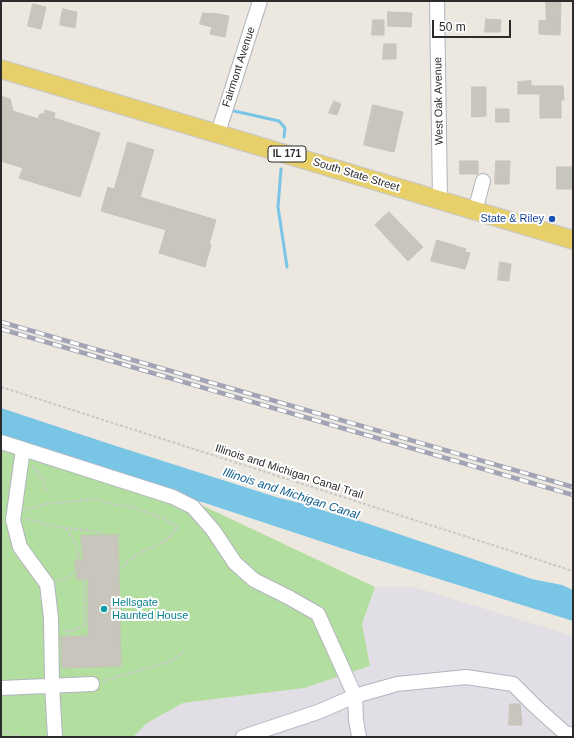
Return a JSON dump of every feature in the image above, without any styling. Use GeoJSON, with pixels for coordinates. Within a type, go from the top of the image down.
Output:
{"type":"FeatureCollection","features":[{"type":"Feature","properties":{"kind":"main road","name":"South State Street"},"geometry":{"type":"LineString","coordinates":[[1,69],[573,240]]}},
{"type":"Feature","properties":{"kind":"street","name":"Fairmont Avenue"},"geometry":{"type":"LineString","coordinates":[[218,133],[260,1]]}},
{"type":"Feature","properties":{"kind":"street","name":"West Oak Avenue"},"geometry":{"type":"LineString","coordinates":[[437,1],[440,200]]}},
{"type":"Feature","properties":{"kind":"street"},"geometry":{"type":"LineString","coordinates":[[475,211],[483,180]]}},
{"type":"Feature","properties":{"kind":"street"},"geometry":{"type":"LineString","coordinates":[[1,442],[22,454],[173,497],[193,507],[213,530],[235,563],[254,580],[318,614],[355,696],[356,720],[359,737]]}},
{"type":"Feature","properties":{"kind":"street"},"geometry":{"type":"LineString","coordinates":[[22,454],[14,514],[20,547],[47,584],[51,630],[55,737]]}},
{"type":"Feature","properties":{"kind":"street"},"geometry":{"type":"LineString","coordinates":[[244,737],[318,712],[355,696],[397,684],[466,677],[513,684],[565,733],[573,735]]}},
{"type":"Feature","properties":{"kind":"street"},"geometry":{"type":"LineString","coordinates":[[1,688],[92,684]]}},
{"type":"Feature","properties":{"kind":"path","name":"Illinois and Michigan Canal Trail"},"geometry":{"type":"LineString","coordinates":[[1,388],[573,572]]}},
{"type":"Feature","properties":{"kind":"path"},"geometry":{"type":"LineString","coordinates":[[22,454],[35,467],[44,481],[46,490]]}},
{"type":"Feature","properties":{"kind":"path"},"geometry":{"type":"LineString","coordinates":[[14,514],[45,504],[96,499],[115,505],[133,507],[163,518],[178,527],[166,540],[136,555],[119,570]]}},
{"type":"Feature","properties":{"kind":"path"},"geometry":{"type":"LineString","coordinates":[[14,514],[23,519],[65,528],[94,530],[102,534]]}},
{"type":"Feature","properties":{"kind":"path"},"geometry":{"type":"LineString","coordinates":[[65,528],[78,547],[79,560]]}},
{"type":"Feature","properties":{"kind":"path"},"geometry":{"type":"LineString","coordinates":[[47,584],[68,577],[76,570]]}},
{"type":"Feature","properties":{"kind":"path"},"geometry":{"type":"LineString","coordinates":[[51,630],[71,631],[85,625],[86,583],[84,579]]}},
{"type":"Feature","properties":{"kind":"path"},"geometry":{"type":"LineString","coordinates":[[68,630],[68,637]]}},
{"type":"Feature","properties":{"kind":"path"},"geometry":{"type":"LineString","coordinates":[[92,684],[172,661],[184,652]]}},
{"type":"Feature","properties":{"kind":"path"},"geometry":{"type":"LineString","coordinates":[[1,730],[19,736]]}},
{"type":"Feature","properties":{"kind":"shaded area"},"geometry":{"type":"Polygon","coordinates":[[[375,587],[414,587],[573,636],[573,737],[133,737],[147,723],[183,703],[304,688],[370,666],[362,624],[375,587]]]}},
{"type":"Feature","properties":{"kind":"green space"},"geometry":{"type":"Polygon","coordinates":[[[1,449],[159,498],[197,503],[375,587],[362,624],[370,666],[304,688],[183,703],[147,723],[133,737],[1,737],[1,449]]]}},
{"type":"Feature","properties":{"kind":"water"},"geometry":{"type":"Polygon","coordinates":[[[1,408],[279,498],[357,520],[532,579],[562,585],[573,590],[573,621],[1,439],[1,408]]]}},
{"type":"Feature","properties":{"kind":"building"},"geometry":{"type":"Polygon","coordinates":[[[546,1],[561,1],[560,35],[539,34],[539,20],[546,21],[546,1]]]}},
{"type":"Feature","properties":{"kind":"building"},"geometry":{"type":"Polygon","coordinates":[[[33,4],[46,7],[41,29],[28,26],[33,4]]]}},
{"type":"Feature","properties":{"kind":"building"},"geometry":{"type":"Polygon","coordinates":[[[63,9],[77,12],[75,28],[60,25],[63,9]]]}},
{"type":"Feature","properties":{"kind":"building"},"geometry":{"type":"Polygon","coordinates":[[[388,12],[412,13],[411,27],[388,26],[388,12]]]}},
{"type":"Feature","properties":{"kind":"building"},"geometry":{"type":"Polygon","coordinates":[[[203,13],[229,16],[225,37],[210,34],[212,27],[200,24],[203,13]]]}},
{"type":"Feature","properties":{"kind":"building"},"geometry":{"type":"Polygon","coordinates":[[[486,19],[501,20],[500,32],[485,32],[486,19]]]}},
{"type":"Feature","properties":{"kind":"building"},"geometry":{"type":"Polygon","coordinates":[[[373,20],[384,20],[384,35],[372,35],[373,20]]]}},
{"type":"Feature","properties":{"kind":"building"},"geometry":{"type":"Polygon","coordinates":[[[384,44],[396,44],[396,59],[383,59],[384,44]]]}},
{"type":"Feature","properties":{"kind":"building"},"geometry":{"type":"Polygon","coordinates":[[[531,81],[531,86],[563,86],[564,100],[561,100],[561,118],[540,118],[540,94],[518,94],[518,82],[531,81]]]}},
{"type":"Feature","properties":{"kind":"building"},"geometry":{"type":"Polygon","coordinates":[[[472,87],[486,87],[486,116],[472,117],[472,87]]]}},
{"type":"Feature","properties":{"kind":"building"},"geometry":{"type":"Polygon","coordinates":[[[1,96],[10,99],[13,111],[38,119],[40,114],[44,114],[45,110],[55,113],[54,118],[100,133],[80,197],[19,178],[23,168],[1,161],[1,96]]]}},
{"type":"Feature","properties":{"kind":"building"},"geometry":{"type":"Polygon","coordinates":[[[334,101],[341,104],[337,115],[329,113],[334,101]]]}},
{"type":"Feature","properties":{"kind":"building"},"geometry":{"type":"Polygon","coordinates":[[[373,105],[403,112],[394,152],[364,145],[373,105]]]}},
{"type":"Feature","properties":{"kind":"building"},"geometry":{"type":"Polygon","coordinates":[[[496,109],[509,109],[509,122],[496,122],[496,109]]]}},
{"type":"Feature","properties":{"kind":"building"},"geometry":{"type":"Polygon","coordinates":[[[128,142],[154,150],[140,197],[216,220],[209,244],[211,245],[205,267],[159,253],[166,230],[101,211],[108,187],[114,189],[128,142]]]}},
{"type":"Feature","properties":{"kind":"building"},"geometry":{"type":"Polygon","coordinates":[[[460,161],[478,161],[478,174],[460,174],[460,161]]]}},
{"type":"Feature","properties":{"kind":"building"},"geometry":{"type":"Polygon","coordinates":[[[496,161],[510,161],[509,184],[495,184],[496,161]]]}},
{"type":"Feature","properties":{"kind":"building"},"geometry":{"type":"Polygon","coordinates":[[[557,167],[573,167],[573,189],[557,189],[557,167]]]}},
{"type":"Feature","properties":{"kind":"building"},"geometry":{"type":"Polygon","coordinates":[[[389,212],[423,247],[408,261],[375,225],[389,212]]]}},
{"type":"Feature","properties":{"kind":"building"},"geometry":{"type":"Polygon","coordinates":[[[437,240],[466,249],[465,252],[470,253],[465,269],[431,261],[437,240]]]}},
{"type":"Feature","properties":{"kind":"building"},"geometry":{"type":"Polygon","coordinates":[[[500,262],[511,264],[509,281],[498,280],[500,262]]]}},
{"type":"Feature","properties":{"kind":"building","name":"Hellsgate Haunted House"},"geometry":{"type":"Polygon","coordinates":[[[118,535],[121,666],[62,668],[61,637],[88,636],[88,579],[77,579],[75,560],[83,560],[81,536],[118,535]]]}},
{"type":"Feature","properties":{"kind":"building"},"geometry":{"type":"Polygon","coordinates":[[[510,704],[520,704],[522,725],[509,725],[510,704]]]}},
{"type":"Feature","properties":{"kind":"waterway"},"geometry":{"type":"LineString","coordinates":[[234,111],[279,121],[285,128],[284,137]]}},
{"type":"Feature","properties":{"kind":"waterway"},"geometry":{"type":"LineString","coordinates":[[281,169],[278,207],[287,267]]}},
{"type":"Feature","properties":{"kind":"railway"},"geometry":{"type":"LineString","coordinates":[[1,322],[573,487]]}},
{"type":"Feature","properties":{"kind":"railway"},"geometry":{"type":"LineString","coordinates":[[1,329],[573,495]]}},
{"type":"Feature","properties":{"kind":"place","name":"State & Riley"},"geometry":{"type":"Point","coordinates":[552,219]}},
{"type":"Feature","properties":{"kind":"place","name":"Hellsgate Haunted House"},"geometry":{"type":"Point","coordinates":[104,609]}},
{"type":"Feature","properties":{"kind":"water label","name":"Illinois and Michigan Canal"},"geometry":{"type":"Point","coordinates":[291,494]}}]}
